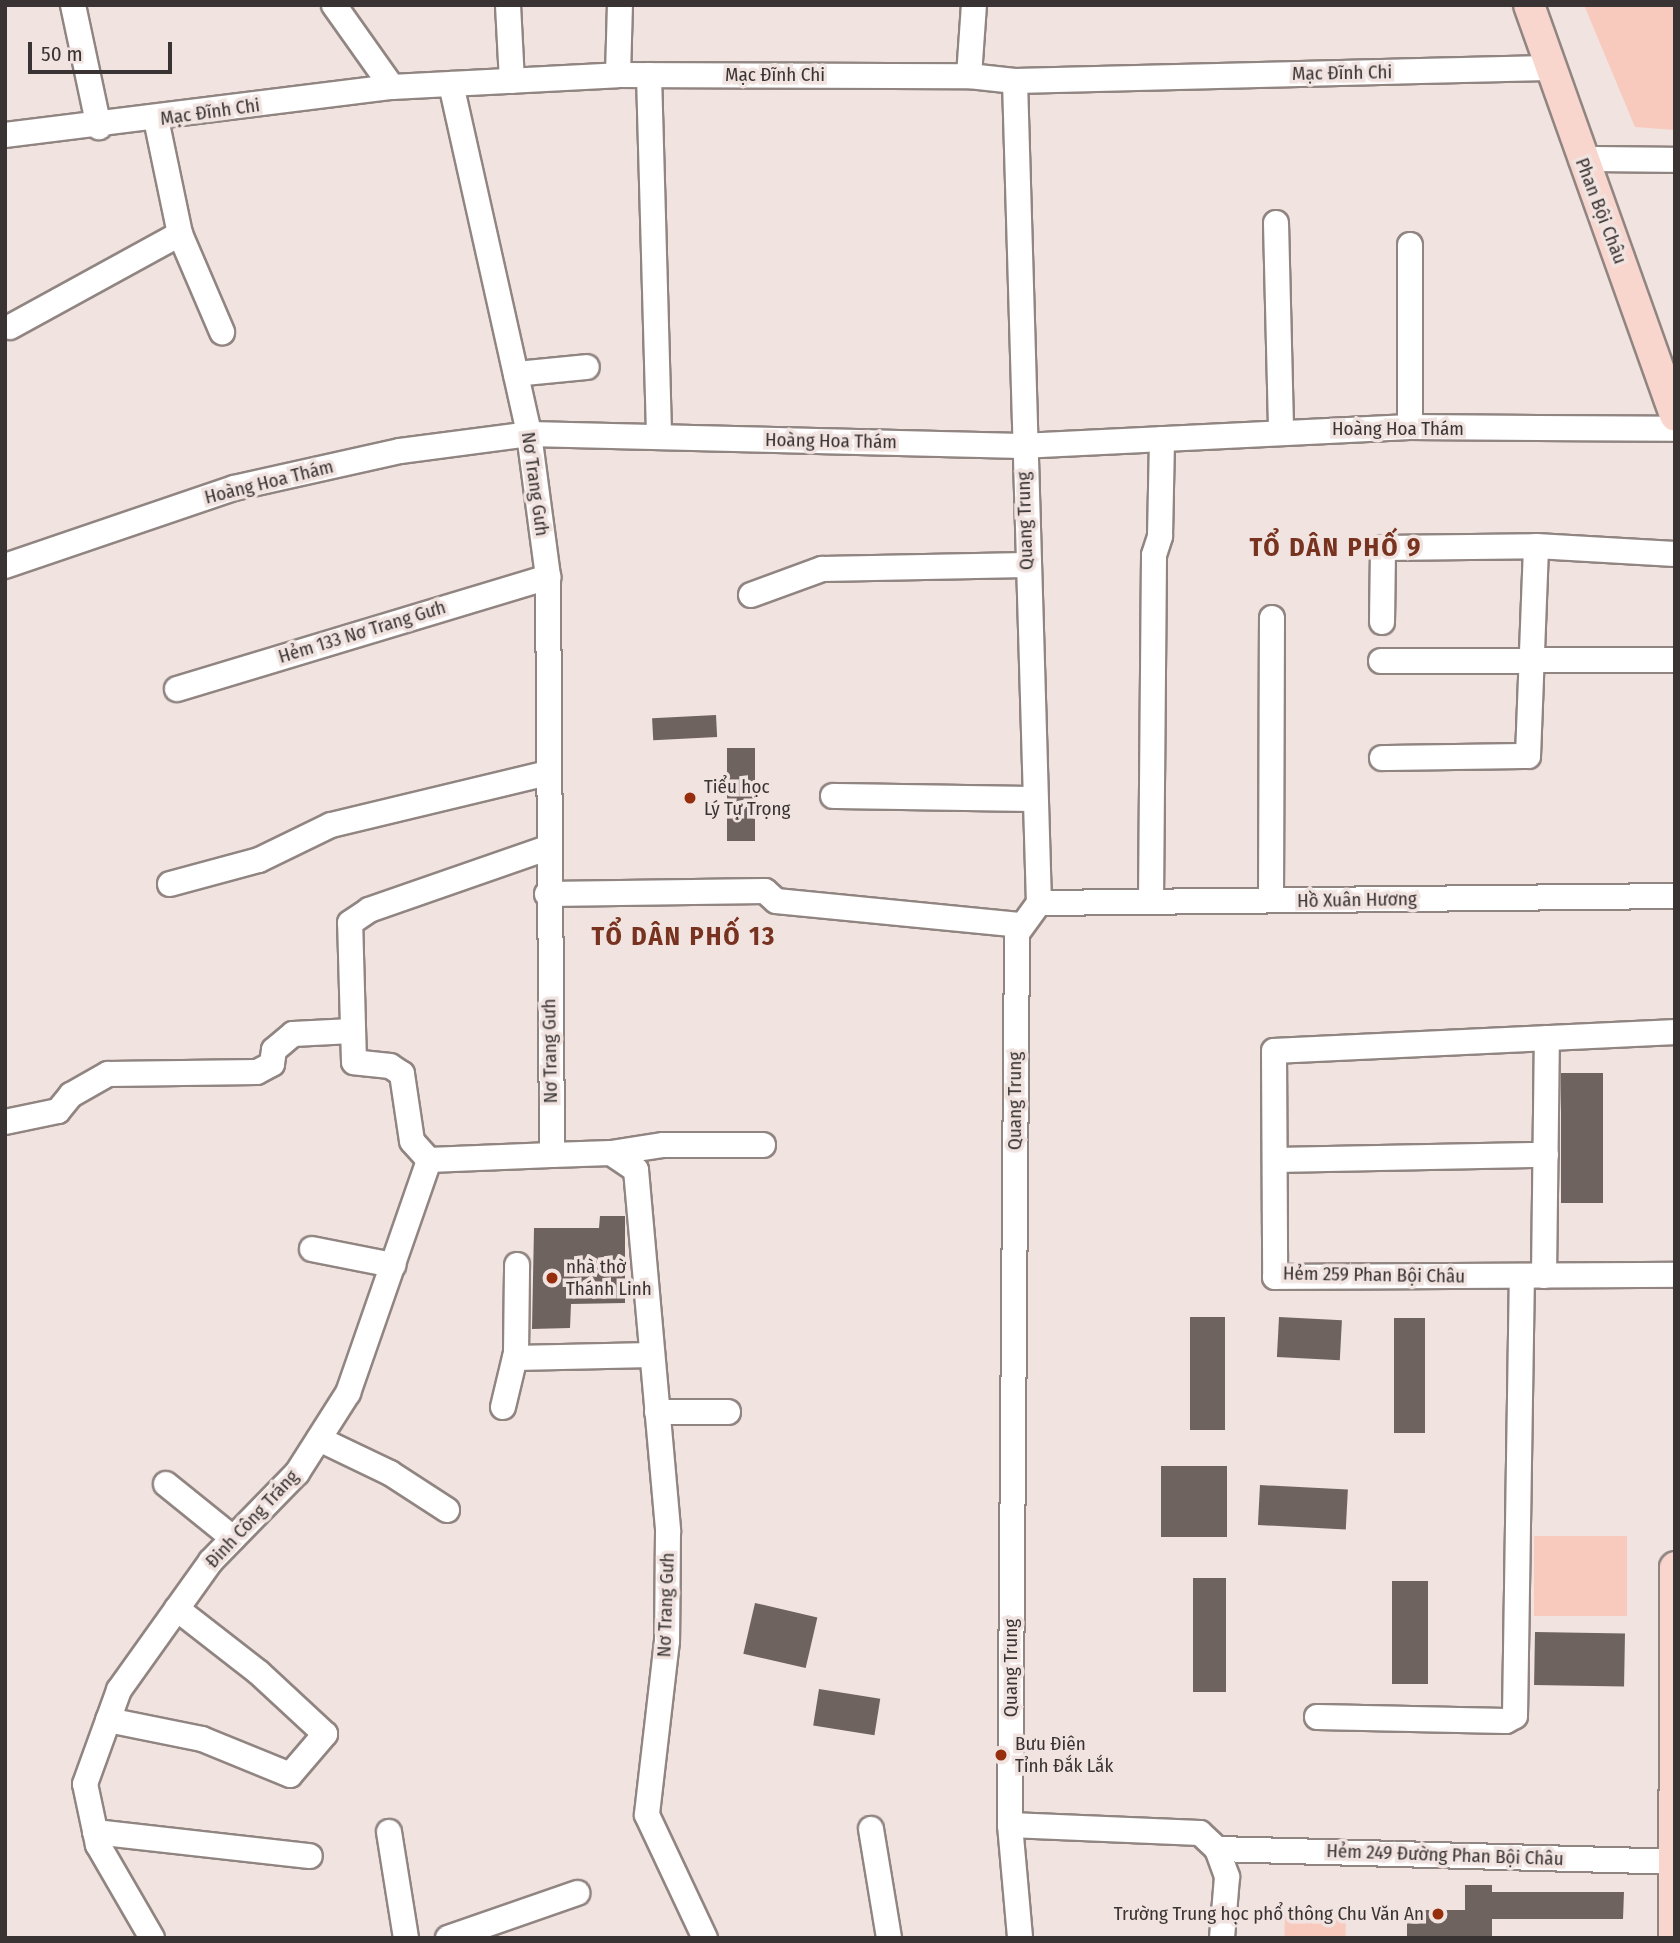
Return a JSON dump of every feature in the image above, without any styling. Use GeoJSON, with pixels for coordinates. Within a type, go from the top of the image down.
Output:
{"type":"FeatureCollection","features":[{"type":"Feature","properties":{"kind":"main road","name":"Phan Bội Châu"},"geometry":{"type":"LineString","coordinates":[[1529,5],[1548,68],[1581,159],[1673,401]]}},
{"type":"Feature","properties":{"kind":"main road"},"geometry":{"type":"LineString","coordinates":[[1674,1938],[1675,1567]]}},
{"type":"Feature","properties":{"kind":"street"},"geometry":{"type":"LineString","coordinates":[[73,5],[99,127]]}},
{"type":"Feature","properties":{"kind":"street"},"geometry":{"type":"LineString","coordinates":[[334,5],[392,87]]}},
{"type":"Feature","properties":{"kind":"street"},"geometry":{"type":"LineString","coordinates":[[508,5],[512,80]]}},
{"type":"Feature","properties":{"kind":"street"},"geometry":{"type":"LineString","coordinates":[[618,75],[620,5]]}},
{"type":"Feature","properties":{"kind":"street"},"geometry":{"type":"LineString","coordinates":[[969,76],[974,5]]}},
{"type":"Feature","properties":{"kind":"street","name":"Mạc Đĩnh Chi"},"geometry":{"type":"LineString","coordinates":[[5,135],[99,127],[392,87],[618,75],[969,76],[1015,81],[1548,68]]}},
{"type":"Feature","properties":{"kind":"street"},"geometry":{"type":"LineString","coordinates":[[649,75],[659,437]]}},
{"type":"Feature","properties":{"kind":"street","name":"Quang Trung"},"geometry":{"type":"LineString","coordinates":[[1015,81],[1022,446],[1039,903],[1017,933],[1010,1825],[1020,1938]]}},
{"type":"Feature","properties":{"kind":"street","name":"Nơ Trang Gưh"},"geometry":{"type":"LineString","coordinates":[[451,84],[529,434],[548,577],[547,894],[552,1155]]}},
{"type":"Feature","properties":{"kind":"street"},"geometry":{"type":"LineString","coordinates":[[156,119],[180,234],[222,332]]}},
{"type":"Feature","properties":{"kind":"street"},"geometry":{"type":"LineString","coordinates":[[1581,159],[1675,160]]}},
{"type":"Feature","properties":{"kind":"street"},"geometry":{"type":"LineString","coordinates":[[1276,223],[1281,431]]}},
{"type":"Feature","properties":{"kind":"street"},"geometry":{"type":"LineString","coordinates":[[10,327],[180,234]]}},
{"type":"Feature","properties":{"kind":"street"},"geometry":{"type":"LineString","coordinates":[[1410,245],[1410,426]]}},
{"type":"Feature","properties":{"kind":"street"},"geometry":{"type":"LineString","coordinates":[[516,374],[587,368]]}},
{"type":"Feature","properties":{"kind":"street","name":"Hoàng Hoa Thám"},"geometry":{"type":"LineString","coordinates":[[5,566],[234,488],[400,451],[529,434],[1022,446],[1410,426],[1675,429]]}},
{"type":"Feature","properties":{"kind":"street"},"geometry":{"type":"LineString","coordinates":[[1151,901],[1154,555],[1160,536],[1162,439]]}},
{"type":"Feature","properties":{"kind":"street"},"geometry":{"type":"LineString","coordinates":[[1382,622],[1383,548],[1536,546],[1675,554]]}},
{"type":"Feature","properties":{"kind":"street"},"geometry":{"type":"LineString","coordinates":[[1382,758],[1528,756],[1536,546]]}},
{"type":"Feature","properties":{"kind":"street"},"geometry":{"type":"LineString","coordinates":[[751,595],[822,569],[1027,565]]}},
{"type":"Feature","properties":{"kind":"street","name":"Hẻm 133 Nơ Trang Gưh"},"geometry":{"type":"LineString","coordinates":[[177,689],[548,577]]}},
{"type":"Feature","properties":{"kind":"street"},"geometry":{"type":"LineString","coordinates":[[1271,900],[1272,618]]}},
{"type":"Feature","properties":{"kind":"street"},"geometry":{"type":"LineString","coordinates":[[1381,661],[1531,658],[1675,660]]}},
{"type":"Feature","properties":{"kind":"street"},"geometry":{"type":"LineString","coordinates":[[170,884],[259,860],[331,825],[547,773]]}},
{"type":"Feature","properties":{"kind":"street"},"geometry":{"type":"LineString","coordinates":[[833,796],[1035,799]]}},
{"type":"Feature","properties":{"kind":"street"},"geometry":{"type":"LineString","coordinates":[[547,848],[369,910],[350,923],[354,1062],[390,1066],[402,1074],[412,1141],[429,1160],[611,1153],[663,1145],[763,1145]]}},
{"type":"Feature","properties":{"kind":"street"},"geometry":{"type":"LineString","coordinates":[[547,894],[765,891],[776,901],[1022,925]]}},
{"type":"Feature","properties":{"kind":"street","name":"Hồ Xuân Hương"},"geometry":{"type":"LineString","coordinates":[[1039,903],[1675,896]]}},
{"type":"Feature","properties":{"kind":"street"},"geometry":{"type":"LineString","coordinates":[[5,1122],[58,1111],[71,1095],[108,1074],[257,1072],[272,1065],[274,1050],[293,1034],[352,1031]]}},
{"type":"Feature","properties":{"kind":"street","name":"Hẻm 259 Phan Bội Châu"},"geometry":{"type":"LineString","coordinates":[[1675,1032],[1275,1051],[1275,1277],[1675,1275]]}},
{"type":"Feature","properties":{"kind":"street"},"geometry":{"type":"LineString","coordinates":[[1317,1717],[1506,1721],[1516,1716],[1533,1276],[1546,1154],[1547,1038]]}},
{"type":"Feature","properties":{"kind":"street","name":"Nơ Trang Gưh"},"geometry":{"type":"LineString","coordinates":[[611,1153],[636,1170],[668,1532],[667,1641],[647,1815],[705,1938]]}},
{"type":"Feature","properties":{"kind":"street"},"geometry":{"type":"LineString","coordinates":[[1275,1160],[1546,1154]]}},
{"type":"Feature","properties":{"kind":"street","name":"Đinh Công Tráng"},"geometry":{"type":"LineString","coordinates":[[152,1938],[95,1832],[85,1784],[119,1690],[177,1609],[233,1538],[297,1473],[348,1393],[429,1160]]}},
{"type":"Feature","properties":{"kind":"street"},"geometry":{"type":"LineString","coordinates":[[313,1249],[393,1265]]}},
{"type":"Feature","properties":{"kind":"street"},"geometry":{"type":"LineString","coordinates":[[503,1407],[515,1358],[517,1265]]}},
{"type":"Feature","properties":{"kind":"street"},"geometry":{"type":"LineString","coordinates":[[515,1358],[652,1355]]}},
{"type":"Feature","properties":{"kind":"street"},"geometry":{"type":"LineString","coordinates":[[657,1412],[728,1412]]}},
{"type":"Feature","properties":{"kind":"street"},"geometry":{"type":"LineString","coordinates":[[318,1439],[390,1473],[447,1510]]}},
{"type":"Feature","properties":{"kind":"street"},"geometry":{"type":"LineString","coordinates":[[166,1484],[233,1538]]}},
{"type":"Feature","properties":{"kind":"street"},"geometry":{"type":"LineString","coordinates":[[108,1720],[190,1736],[290,1775],[325,1734],[258,1672],[177,1609]]}},
{"type":"Feature","properties":{"kind":"street"},"geometry":{"type":"LineString","coordinates":[[1010,1825],[1200,1833],[1217,1849],[1227,1877],[1222,1938]]}},
{"type":"Feature","properties":{"kind":"street"},"geometry":{"type":"LineString","coordinates":[[872,1829],[889,1938]]}},
{"type":"Feature","properties":{"kind":"street"},"geometry":{"type":"LineString","coordinates":[[95,1832],[310,1856]]}},
{"type":"Feature","properties":{"kind":"street"},"geometry":{"type":"LineString","coordinates":[[389,1832],[406,1938]]}},
{"type":"Feature","properties":{"kind":"street","name":"Hẻm 249 Đường Phan Bội Châu"},"geometry":{"type":"LineString","coordinates":[[1217,1849],[1674,1861]]}},
{"type":"Feature","properties":{"kind":"street"},"geometry":{"type":"LineString","coordinates":[[448,1938],[577,1893]]}},
{"type":"Feature","properties":{"kind":"shaded area"},"geometry":{"type":"Polygon","coordinates":[[[1584,5],[1675,5],[1675,130],[1635,127],[1584,5]]]}},
{"type":"Feature","properties":{"kind":"shaded area"},"geometry":{"type":"Polygon","coordinates":[[[1534,1536],[1627,1536],[1627,1616],[1534,1616],[1534,1536]]]}},
{"type":"Feature","properties":{"kind":"shaded area"},"geometry":{"type":"Polygon","coordinates":[[[1285,1908],[1346,1909],[1345,1938],[1284,1938],[1285,1908]]]}},
{"type":"Feature","properties":{"kind":"building"},"geometry":{"type":"Polygon","coordinates":[[[716,715],[717,737],[653,740],[652,718],[716,715]]]}},
{"type":"Feature","properties":{"kind":"building"},"geometry":{"type":"Polygon","coordinates":[[[727,748],[755,748],[755,841],[727,841],[727,748]]]}},
{"type":"Feature","properties":{"kind":"building"},"geometry":{"type":"Polygon","coordinates":[[[1561,1073],[1603,1073],[1603,1203],[1561,1203],[1561,1073]]]}},
{"type":"Feature","properties":{"kind":"building"},"geometry":{"type":"Polygon","coordinates":[[[600,1216],[625,1216],[625,1303],[571,1304],[570,1328],[532,1329],[534,1228],[599,1228],[600,1216]]]}},
{"type":"Feature","properties":{"kind":"building"},"geometry":{"type":"Polygon","coordinates":[[[1190,1317],[1225,1317],[1225,1430],[1190,1430],[1190,1317]]]}},
{"type":"Feature","properties":{"kind":"building"},"geometry":{"type":"Polygon","coordinates":[[[1279,1317],[1342,1320],[1340,1360],[1277,1357],[1279,1317]]]}},
{"type":"Feature","properties":{"kind":"building"},"geometry":{"type":"Polygon","coordinates":[[[1394,1318],[1425,1318],[1425,1433],[1394,1433],[1394,1318]]]}},
{"type":"Feature","properties":{"kind":"building"},"geometry":{"type":"Polygon","coordinates":[[[1161,1466],[1227,1466],[1227,1537],[1161,1537],[1161,1466]]]}},
{"type":"Feature","properties":{"kind":"building"},"geometry":{"type":"Polygon","coordinates":[[[1260,1485],[1348,1490],[1346,1530],[1258,1525],[1260,1485]]]}},
{"type":"Feature","properties":{"kind":"building"},"geometry":{"type":"Polygon","coordinates":[[[1193,1578],[1226,1578],[1226,1692],[1193,1692],[1193,1578]]]}},
{"type":"Feature","properties":{"kind":"building"},"geometry":{"type":"Polygon","coordinates":[[[1392,1581],[1428,1581],[1428,1684],[1392,1684],[1392,1581]]]}},
{"type":"Feature","properties":{"kind":"building"},"geometry":{"type":"Polygon","coordinates":[[[755,1603],[817,1617],[806,1668],[743,1654],[755,1603]]]}},
{"type":"Feature","properties":{"kind":"building"},"geometry":{"type":"Polygon","coordinates":[[[1535,1632],[1625,1634],[1624,1687],[1534,1685],[1535,1632]]]}},
{"type":"Feature","properties":{"kind":"building"},"geometry":{"type":"Polygon","coordinates":[[[819,1689],[880,1699],[874,1735],[813,1726],[819,1689]]]}},
{"type":"Feature","properties":{"kind":"building"},"geometry":{"type":"Polygon","coordinates":[[[1465,1885],[1492,1885],[1492,1892],[1624,1892],[1623,1919],[1492,1919],[1492,1938],[1407,1938],[1407,1910],[1465,1910],[1465,1885]]]}},
{"type":"Feature","properties":{"kind":"place","name":"Tiểu học Lý Tự Trọng"},"geometry":{"type":"Point","coordinates":[690,798]}},
{"type":"Feature","properties":{"kind":"place","name":"nhà thờ Thánh Linh"},"geometry":{"type":"Point","coordinates":[552,1278]}},
{"type":"Feature","properties":{"kind":"place","name":"Bưu Điện Tỉnh Đắk Lắk"},"geometry":{"type":"Point","coordinates":[1001,1755]}},
{"type":"Feature","properties":{"kind":"place","name":"Trường Trung học phổ thông Chu Văn An"},"geometry":{"type":"Point","coordinates":[1438,1914]}},
{"type":"Feature","properties":{"kind":"district","name":"TỔ DÂN PHỐ 9"},"geometry":{"type":"Point","coordinates":[1336,548]}},
{"type":"Feature","properties":{"kind":"district","name":"TỔ DÂN PHỐ 13"},"geometry":{"type":"Point","coordinates":[684,937]}}]}
